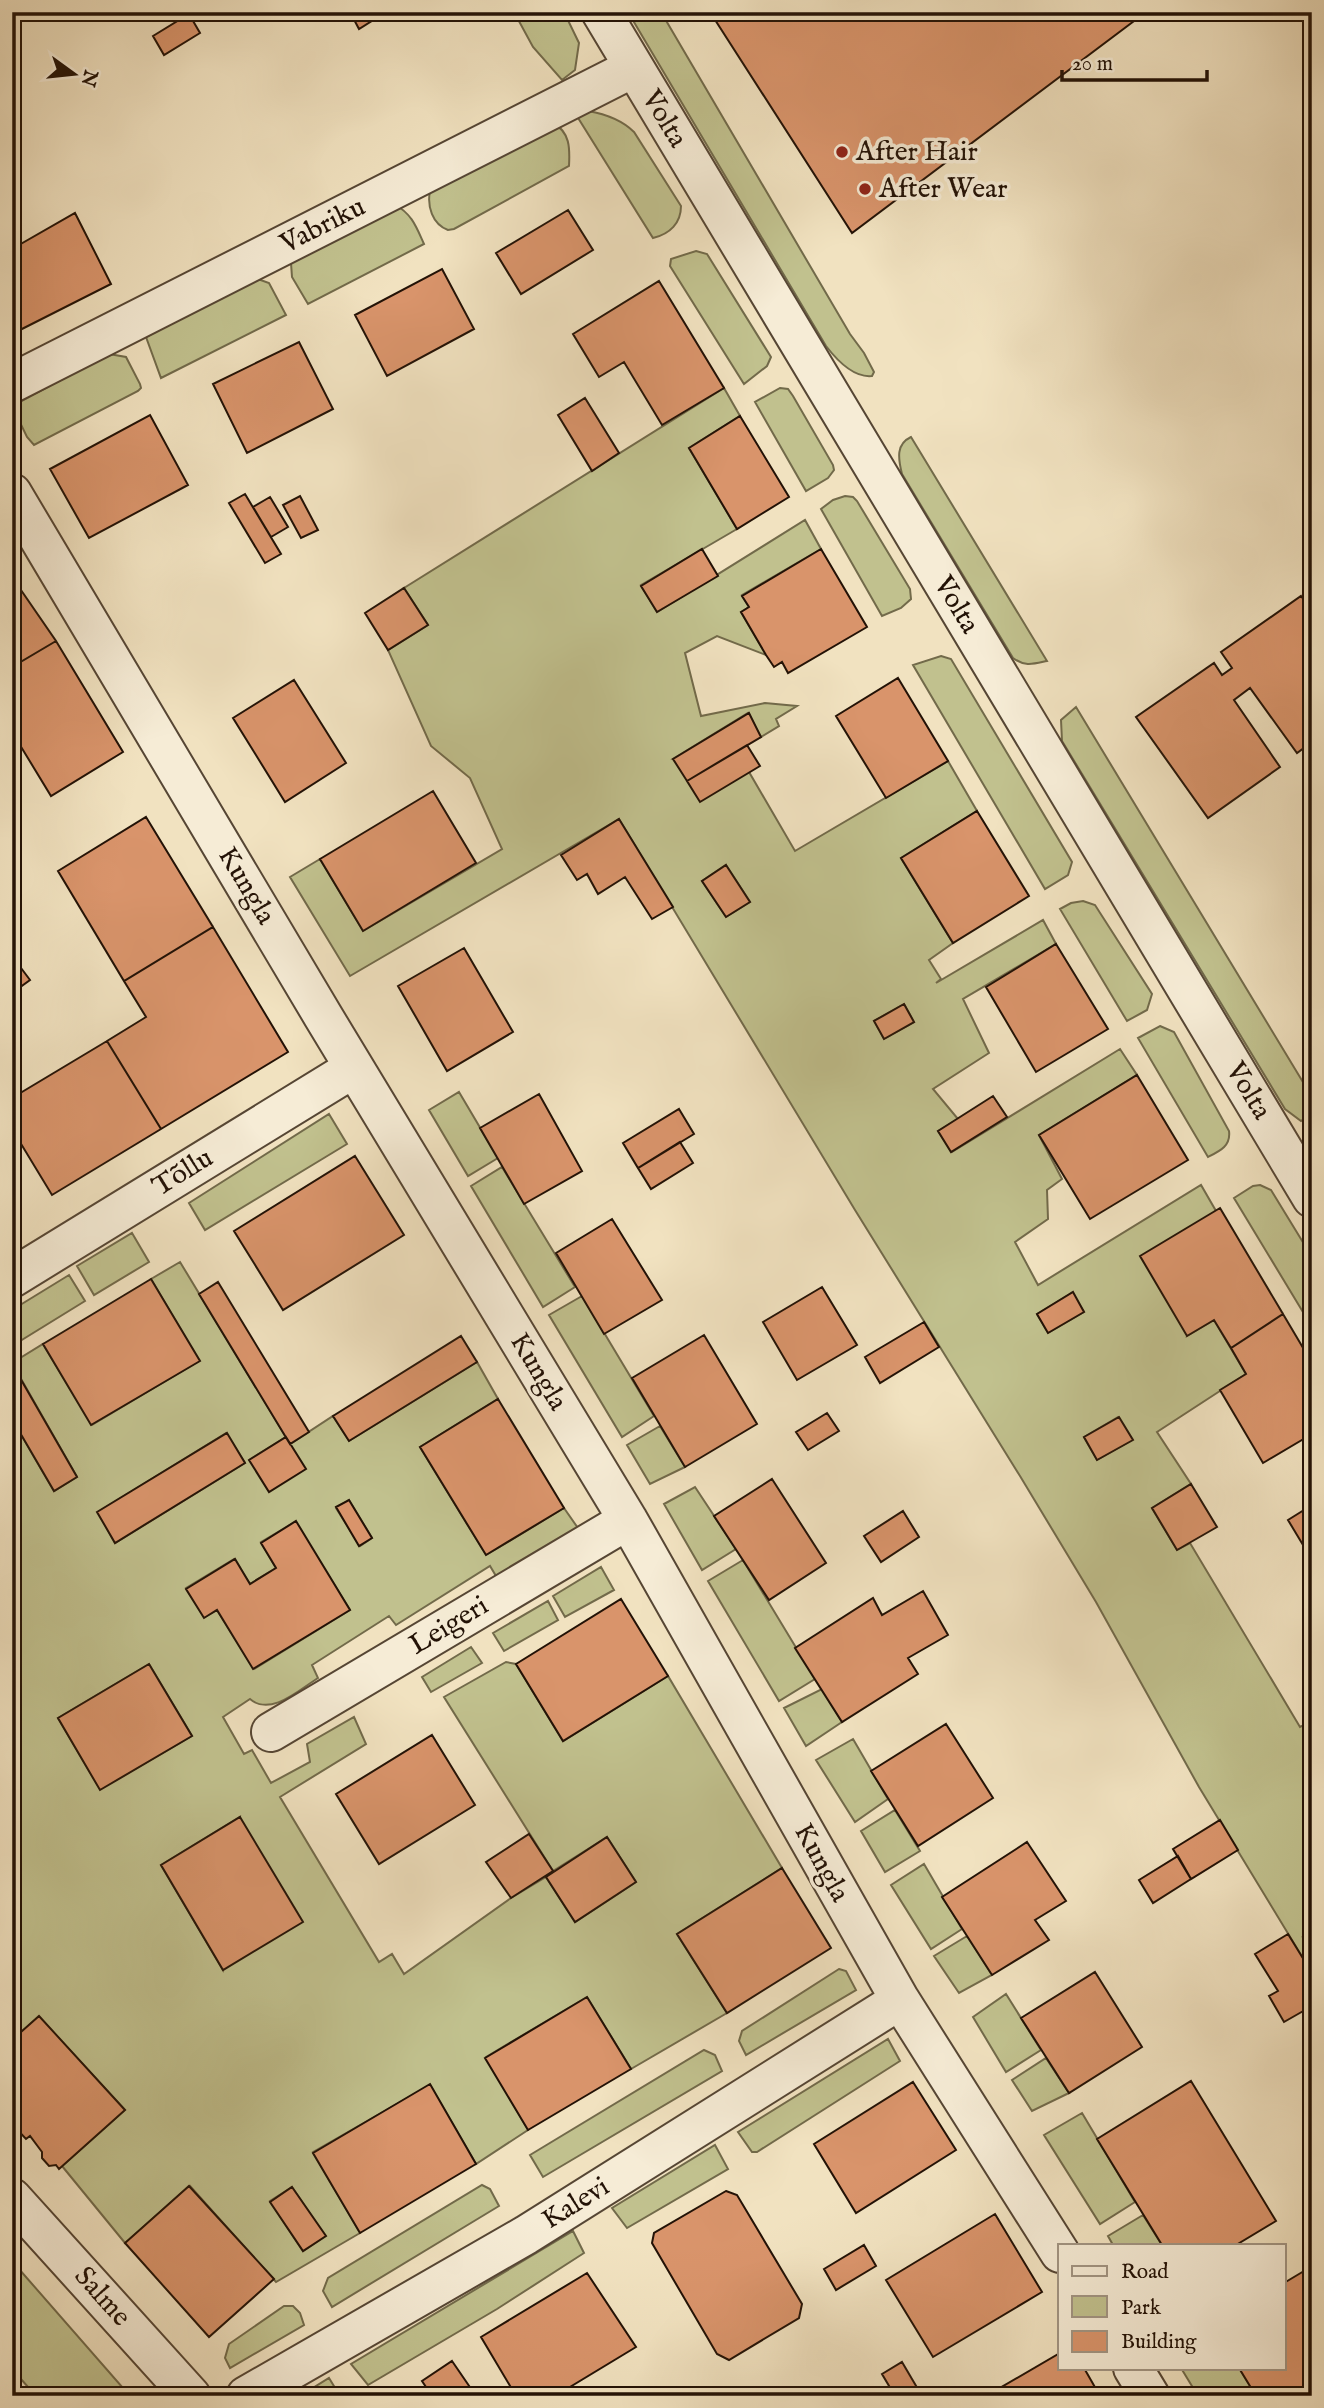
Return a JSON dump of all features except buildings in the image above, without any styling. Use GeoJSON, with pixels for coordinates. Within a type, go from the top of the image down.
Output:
{"type":"FeatureCollection","features":[{"type":"Feature","properties":{"kind":"street","name":"Volta"},"geometry":{"type":"LineString","coordinates":[[601,12],[1312,1198]]}},
{"type":"Feature","properties":{"kind":"street","name":"Vabriku"},"geometry":{"type":"LineString","coordinates":[[12,383],[633,68]]}},
{"type":"Feature","properties":{"kind":"street","name":"Kungla"},"geometry":{"type":"LineString","coordinates":[[12,493],[354,1068],[628,1520],[900,2000],[1058,2250]]}},
{"type":"Feature","properties":{"kind":"street","name":"Tõllu"},"geometry":{"type":"LineString","coordinates":[[12,1278],[354,1068]]}},
{"type":"Feature","properties":{"kind":"street","name":"Leigeri"},"geometry":{"type":"LineString","coordinates":[[271,1732],[628,1520]]}},
{"type":"Feature","properties":{"kind":"street","name":"Kalevi"},"geometry":{"type":"LineString","coordinates":[[246,2396],[526,2235],[900,2000]]}},
{"type":"Feature","properties":{"kind":"street","name":"Salme"},"geometry":{"type":"LineString","coordinates":[[12,2198],[191,2396]]}},
{"type":"Feature","properties":{"kind":"street"},"geometry":{"type":"LineString","coordinates":[[1133,2370],[1150,2396]]}},
{"type":"Feature","properties":{"kind":"green space"},"geometry":{"type":"Polygon","coordinates":[[[514,12],[564,12],[579,43],[575,70],[562,80],[533,47],[514,12]]]}},
{"type":"Feature","properties":{"kind":"green space"},"geometry":{"type":"Polygon","coordinates":[[[628,12],[661,12],[850,334],[864,353],[874,372],[872,376],[852,371],[826,346],[628,12]]]}},
{"type":"Feature","properties":{"kind":"green space"},"geometry":{"type":"Polygon","coordinates":[[[588,111],[613,118],[634,132],[681,206],[677,223],[665,234],[653,238],[575,113],[588,111]]]}},
{"type":"Feature","properties":{"kind":"green space"},"geometry":{"type":"Polygon","coordinates":[[[553,123],[566,136],[569,166],[454,229],[448,230],[434,219],[429,203],[430,191],[553,123]]]}},
{"type":"Feature","properties":{"kind":"green space"},"geometry":{"type":"Polygon","coordinates":[[[394,204],[409,216],[424,244],[308,304],[292,277],[291,263],[394,204]]]}},
{"type":"Feature","properties":{"kind":"green space"},"geometry":{"type":"Polygon","coordinates":[[[696,251],[707,254],[771,357],[767,366],[744,384],[670,266],[671,259],[696,251]]]}},
{"type":"Feature","properties":{"kind":"green space"},"geometry":{"type":"Polygon","coordinates":[[[255,278],[269,283],[286,315],[161,378],[146,337],[255,278]]]}},
{"type":"Feature","properties":{"kind":"green space"},"geometry":{"type":"Polygon","coordinates":[[[109,354],[126,357],[141,388],[34,445],[27,437],[12,406],[109,354]]]}},
{"type":"Feature","properties":{"kind":"green space"},"geometry":{"type":"Polygon","coordinates":[[[724,388],[740,416],[689,448],[737,529],[641,585],[657,612],[805,520],[821,549],[742,595],[749,607],[741,612],[766,655],[717,636],[685,653],[701,716],[765,703],[797,706],[776,719],[779,726],[761,737],[748,713],[673,759],[749,772],[795,851],[948,761],[977,811],[901,858],[953,943],[929,960],[941,979],[936,983],[1043,920],[1056,944],[963,999],[989,1053],[933,1089],[958,1119],[938,1131],[952,1152],[1120,1049],[1137,1075],[1039,1135],[1062,1179],[1047,1190],[1048,1219],[1015,1242],[1038,1285],[1201,1185],[1216,1211],[1187,1336],[1214,1320],[1246,1374],[1157,1432],[1191,1484],[1152,1508],[1177,1550],[1190,1543],[1300,1727],[1312,1721],[1312,1933],[1303,1938],[1312,1954],[1312,1973],[1199,1787],[1096,1602],[619,819],[350,976],[290,877],[320,859],[363,931],[502,849],[470,778],[431,746],[388,650],[428,625],[404,588],[724,388]],[[726,865],[702,881],[726,917],[750,902],[726,865]],[[904,1004],[874,1021],[884,1039],[914,1022],[904,1004]],[[1072,1293],[1037,1314],[1048,1333],[1084,1312],[1072,1293]],[[1118,1417],[1084,1437],[1097,1460],[1132,1440],[1118,1417]]]}},
{"type":"Feature","properties":{"kind":"green space"},"geometry":{"type":"Polygon","coordinates":[[[780,388],[788,389],[793,396],[833,465],[834,470],[828,478],[806,491],[755,402],[780,388]]]}},
{"type":"Feature","properties":{"kind":"green space"},"geometry":{"type":"Polygon","coordinates":[[[911,437],[1047,661],[1025,664],[1013,658],[902,474],[899,452],[903,443],[911,437]]]}},
{"type":"Feature","properties":{"kind":"green space"},"geometry":{"type":"Polygon","coordinates":[[[845,496],[853,497],[857,501],[910,589],[911,599],[901,608],[882,616],[821,509],[833,500],[845,496]]]}},
{"type":"Feature","properties":{"kind":"green space"},"geometry":{"type":"Polygon","coordinates":[[[941,656],[951,659],[1072,862],[1068,875],[1045,889],[913,665],[941,656]]]}},
{"type":"Feature","properties":{"kind":"green space"},"geometry":{"type":"Polygon","coordinates":[[[1076,707],[1312,1097],[1312,1113],[1301,1121],[1285,1109],[1062,741],[1061,720],[1076,707]]]}},
{"type":"Feature","properties":{"kind":"green space"},"geometry":{"type":"Polygon","coordinates":[[[1083,901],[1095,905],[1152,994],[1147,1010],[1127,1021],[1060,909],[1083,901]]]}},
{"type":"Feature","properties":{"kind":"green space"},"geometry":{"type":"Polygon","coordinates":[[[1160,1026],[1174,1032],[1229,1131],[1226,1144],[1208,1157],[1138,1038],[1160,1026]]]}},
{"type":"Feature","properties":{"kind":"green space"},"geometry":{"type":"Polygon","coordinates":[[[459,1092],[498,1158],[468,1176],[429,1110],[459,1092]]]}},
{"type":"Feature","properties":{"kind":"green space"},"geometry":{"type":"Polygon","coordinates":[[[329,1114],[347,1144],[205,1230],[189,1203],[329,1114]]]}},
{"type":"Feature","properties":{"kind":"green space"},"geometry":{"type":"Polygon","coordinates":[[[502,1167],[575,1287],[543,1307],[471,1186],[502,1167]]]}},
{"type":"Feature","properties":{"kind":"green space"},"geometry":{"type":"Polygon","coordinates":[[[1260,1185],[1271,1190],[1312,1257],[1312,1327],[1234,1198],[1253,1186],[1260,1185]]]}},
{"type":"Feature","properties":{"kind":"green space"},"geometry":{"type":"Polygon","coordinates":[[[132,1233],[149,1262],[94,1295],[77,1266],[132,1233]]]}},
{"type":"Feature","properties":{"kind":"green space"},"geometry":{"type":"Polygon","coordinates":[[[180,1262],[286,1437],[249,1460],[290,1444],[333,1416],[349,1441],[477,1362],[498,1399],[420,1447],[486,1555],[564,1508],[580,1531],[499,1581],[490,1566],[396,1625],[389,1616],[312,1665],[318,1678],[294,1694],[267,1705],[250,1699],[223,1717],[244,1754],[252,1750],[271,1783],[310,1762],[307,1744],[354,1717],[366,1744],[280,1797],[379,1962],[392,1954],[404,1974],[511,1898],[546,1877],[575,1922],[636,1882],[607,1837],[553,1871],[444,1697],[506,1662],[516,1664],[563,1741],[668,1676],[782,1868],[677,1934],[727,2013],[631,2069],[587,1997],[486,2057],[528,2130],[476,2164],[430,2085],[313,2152],[360,2233],[276,2282],[190,2186],[125,2243],[62,2166],[125,2110],[39,2017],[12,2040],[12,1419],[54,1491],[77,1477],[12,1363],[43,1344],[92,1425],[199,1361],[151,1279],[180,1262]],[[226,1433],[98,1512],[115,1543],[245,1463],[226,1433]],[[349,1500],[336,1508],[360,1546],[372,1538],[349,1500]],[[295,1522],[261,1542],[276,1568],[250,1584],[234,1559],[186,1588],[204,1617],[217,1610],[254,1669],[350,1610],[295,1522]],[[149,1664],[58,1718],[100,1789],[192,1736],[149,1664]],[[240,1817],[161,1865],[223,1970],[240,1817]],[[292,2187],[270,2201],[303,2251],[325,2236],[292,2187]]]}},
{"type":"Feature","properties":{"kind":"green space"},"geometry":{"type":"Polygon","coordinates":[[[69,1275],[85,1301],[12,1346],[12,1310],[69,1275]]]}},
{"type":"Feature","properties":{"kind":"green space"},"geometry":{"type":"Polygon","coordinates":[[[582,1296],[654,1416],[622,1437],[549,1315],[582,1296]]]}},
{"type":"Feature","properties":{"kind":"green space"},"geometry":{"type":"Polygon","coordinates":[[[660,1426],[685,1467],[650,1484],[627,1445],[660,1426]]]}},
{"type":"Feature","properties":{"kind":"green space"},"geometry":{"type":"Polygon","coordinates":[[[695,1487],[736,1549],[702,1570],[664,1504],[695,1487]]]}},
{"type":"Feature","properties":{"kind":"green space"},"geometry":{"type":"Polygon","coordinates":[[[743,1560],[815,1679],[779,1701],[708,1581],[743,1560]]]}},
{"type":"Feature","properties":{"kind":"green space"},"geometry":{"type":"Polygon","coordinates":[[[601,1567],[614,1590],[565,1617],[553,1596],[601,1567]]]}},
{"type":"Feature","properties":{"kind":"green space"},"geometry":{"type":"Polygon","coordinates":[[[548,1601],[558,1620],[504,1651],[493,1633],[548,1601]]]}},
{"type":"Feature","properties":{"kind":"green space"},"geometry":{"type":"Polygon","coordinates":[[[471,1647],[482,1663],[431,1692],[422,1677],[471,1647]]]}},
{"type":"Feature","properties":{"kind":"green space"},"geometry":{"type":"Polygon","coordinates":[[[822,1689],[842,1722],[806,1746],[784,1708],[822,1689]]]}},
{"type":"Feature","properties":{"kind":"green space"},"geometry":{"type":"Polygon","coordinates":[[[853,1739],[888,1799],[855,1822],[816,1760],[853,1739]]]}},
{"type":"Feature","properties":{"kind":"green space"},"geometry":{"type":"Polygon","coordinates":[[[895,1810],[920,1851],[885,1872],[861,1831],[895,1810]]]}},
{"type":"Feature","properties":{"kind":"green space"},"geometry":{"type":"Polygon","coordinates":[[[924,1864],[962,1929],[931,1949],[891,1885],[924,1864]]]}},
{"type":"Feature","properties":{"kind":"green space"},"geometry":{"type":"Polygon","coordinates":[[[967,1936],[992,1975],[959,1993],[934,1956],[967,1936]]]}},
{"type":"Feature","properties":{"kind":"green space"},"geometry":{"type":"Polygon","coordinates":[[[839,1969],[846,1971],[856,1990],[746,2055],[739,2041],[742,2031],[839,1969]]]}},
{"type":"Feature","properties":{"kind":"green space"},"geometry":{"type":"Polygon","coordinates":[[[1006,1994],[1041,2050],[1006,2072],[973,2017],[1006,1994]]]}},
{"type":"Feature","properties":{"kind":"green space"},"geometry":{"type":"Polygon","coordinates":[[[888,2039],[900,2061],[757,2152],[752,2152],[738,2132],[888,2039]]]}},
{"type":"Feature","properties":{"kind":"green space"},"geometry":{"type":"Polygon","coordinates":[[[704,2050],[715,2055],[722,2071],[543,2177],[530,2155],[704,2050]]]}},
{"type":"Feature","properties":{"kind":"green space"},"geometry":{"type":"Polygon","coordinates":[[[1046,2058],[1069,2093],[1032,2111],[1012,2080],[1046,2058]]]}},
{"type":"Feature","properties":{"kind":"green space"},"geometry":{"type":"Polygon","coordinates":[[[1082,2113],[1135,2202],[1100,2224],[1044,2135],[1082,2113]]]}},
{"type":"Feature","properties":{"kind":"green space"},"geometry":{"type":"Polygon","coordinates":[[[715,2145],[728,2169],[627,2228],[612,2208],[715,2145]]]}},
{"type":"Feature","properties":{"kind":"green space"},"geometry":{"type":"Polygon","coordinates":[[[482,2185],[490,2189],[499,2206],[332,2307],[323,2291],[328,2278],[482,2185]]]}},
{"type":"Feature","properties":{"kind":"green space"},"geometry":{"type":"Polygon","coordinates":[[[1143,2215],[1161,2244],[1112,2244],[1108,2236],[1143,2215]]]}},
{"type":"Feature","properties":{"kind":"green space"},"geometry":{"type":"Polygon","coordinates":[[[573,2231],[584,2253],[497,2309],[368,2385],[351,2364],[573,2231]]]}},
{"type":"Feature","properties":{"kind":"green space"},"geometry":{"type":"Polygon","coordinates":[[[12,2261],[130,2396],[36,2396],[12,2369],[12,2261]]]}},
{"type":"Feature","properties":{"kind":"green space"},"geometry":{"type":"Polygon","coordinates":[[[284,2306],[293,2306],[300,2313],[304,2325],[230,2368],[225,2358],[229,2344],[284,2306]]]}},
{"type":"Feature","properties":{"kind":"green space"},"geometry":{"type":"Polygon","coordinates":[[[1182,2370],[1240,2370],[1252,2389],[1242,2396],[1198,2396],[1182,2370]]]}},
{"type":"Feature","properties":{"kind":"green space"},"geometry":{"type":"Polygon","coordinates":[[[329,2378],[340,2396],[300,2396],[329,2378]]]}},
{"type":"Feature","properties":{"kind":"place","name":"After Hair"},"geometry":{"type":"Point","coordinates":[842,152]}},
{"type":"Feature","properties":{"kind":"place","name":"After Wear"},"geometry":{"type":"Point","coordinates":[865,189]}}]}
